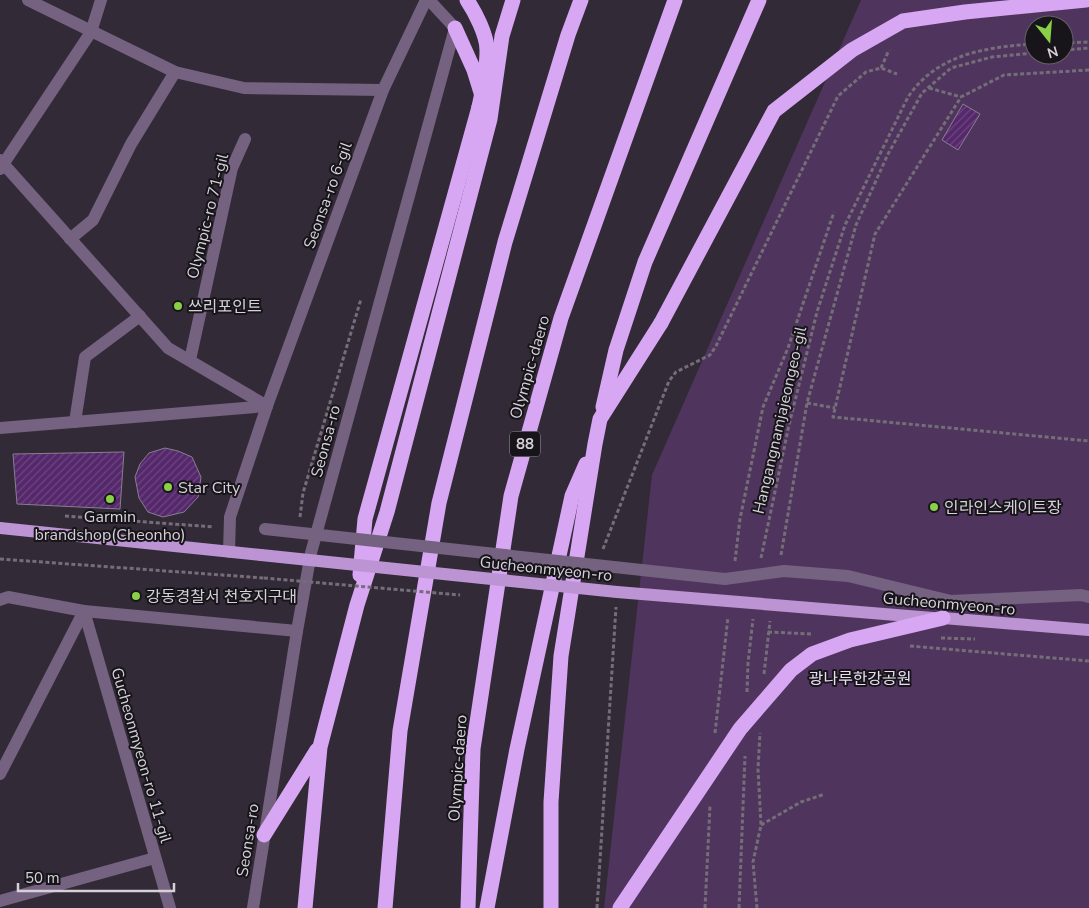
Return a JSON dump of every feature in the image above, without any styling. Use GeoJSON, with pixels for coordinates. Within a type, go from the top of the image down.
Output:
{"type":"FeatureCollection","features":[{"type":"Feature","properties":{"kind":"highway"},"geometry":{"type":"LineString","coordinates":[[357,604],[365,519],[483,87],[488,48],[477,15],[467,0]]}},
{"type":"Feature","properties":{"kind":"highway"},"geometry":{"type":"LineString","coordinates":[[305,908],[320,747],[357,604],[387,512],[490,119],[502,36],[513,0]]}},
{"type":"Feature","properties":{"kind":"highway"},"geometry":{"type":"LineString","coordinates":[[385,908],[400,731],[439,503],[505,242],[568,35],[581,0]]}},
{"type":"Feature","properties":{"kind":"highway","name":"Olympic-daero"},"geometry":{"type":"LineString","coordinates":[[468,908],[473,749],[511,496],[561,318],[675,0]]}},
{"type":"Feature","properties":{"kind":"highway"},"geometry":{"type":"LineString","coordinates":[[551,908],[551,802],[561,656],[600,418],[616,350],[645,262],[759,0]]}},
{"type":"Feature","properties":{"kind":"highway"},"geometry":{"type":"LineString","coordinates":[[600,418],[661,323],[774,111],[852,50],[903,21],[965,12],[1086,0]]}},
{"type":"Feature","properties":{"kind":"highway"},"geometry":{"type":"LineString","coordinates":[[455,28],[474,70],[490,119]]}},
{"type":"Feature","properties":{"kind":"highway"},"geometry":{"type":"LineString","coordinates":[[486,908],[517,749],[572,496],[595,444]]}},
{"type":"Feature","properties":{"kind":"highway"},"geometry":{"type":"LineString","coordinates":[[620,908],[740,729],[791,670],[812,654],[850,640],[943,618]]}},
{"type":"Feature","properties":{"kind":"highway"},"geometry":{"type":"LineString","coordinates":[[264,834],[320,747]]}},
{"type":"Feature","properties":{"kind":"main road","name":"Gucheonmyeon-ro"},"geometry":{"type":"LineString","coordinates":[[0,528],[617,592],[1089,630]]}},
{"type":"Feature","properties":{"kind":"street"},"geometry":{"type":"LineString","coordinates":[[28,0],[175,72],[244,88],[383,90]]}},
{"type":"Feature","properties":{"kind":"street"},"geometry":{"type":"LineString","coordinates":[[101,0],[91,32],[1,164],[168,348],[267,406]]}},
{"type":"Feature","properties":{"kind":"street"},"geometry":{"type":"LineString","coordinates":[[428,0],[455,28]]}},
{"type":"Feature","properties":{"kind":"street","name":"Seonsa-ro 6-gil"},"geometry":{"type":"LineString","coordinates":[[229,552],[230,517],[267,406],[383,90],[428,0]]}},
{"type":"Feature","properties":{"kind":"street","name":"Seonsa-ro"},"geometry":{"type":"LineString","coordinates":[[253,908],[311,553],[455,28]]}},
{"type":"Feature","properties":{"kind":"street"},"geometry":{"type":"LineString","coordinates":[[70,239],[93,220],[131,144],[175,72]]}},
{"type":"Feature","properties":{"kind":"street","name":"Olympic-ro 71-gil"},"geometry":{"type":"LineString","coordinates":[[190,360],[232,168],[245,139]]}},
{"type":"Feature","properties":{"kind":"street"},"geometry":{"type":"LineString","coordinates":[[75,422],[85,357],[140,316]]}},
{"type":"Feature","properties":{"kind":"street"},"geometry":{"type":"LineString","coordinates":[[0,428],[267,406]]}},
{"type":"Feature","properties":{"kind":"street"},"geometry":{"type":"LineString","coordinates":[[265,529],[726,579],[784,571],[848,576],[951,601],[1081,595],[1089,597]]}},
{"type":"Feature","properties":{"kind":"street"},"geometry":{"type":"LineString","coordinates":[[0,600],[8,597],[84,611],[297,630]]}},
{"type":"Feature","properties":{"kind":"street"},"geometry":{"type":"LineString","coordinates":[[0,774],[84,611]]}},
{"type":"Feature","properties":{"kind":"street","name":"Gucheonmyeon-ro 11-gil"},"geometry":{"type":"LineString","coordinates":[[84,611],[170,908]]}},
{"type":"Feature","properties":{"kind":"street"},"geometry":{"type":"LineString","coordinates":[[0,901],[155,858]]}},
{"type":"Feature","properties":{"kind":"path"},"geometry":{"type":"LineString","coordinates":[[1074,43],[1089,42]]}},
{"type":"Feature","properties":{"kind":"path","name":"Hangangnamjajeongeo-gil"},"geometry":{"type":"LineString","coordinates":[[760,568],[789,425],[819,303],[845,225],[908,97],[917,83],[938,67],[962,55],[1004,46],[1024,45]]}},
{"type":"Feature","properties":{"kind":"path"},"geometry":{"type":"LineString","coordinates":[[1074,49],[1089,48]]}},
{"type":"Feature","properties":{"kind":"path"},"geometry":{"type":"LineString","coordinates":[[781,556],[806,403],[856,225],[888,154],[922,93],[951,68],[992,57],[1024,54]]}},
{"type":"Feature","properties":{"kind":"path"},"geometry":{"type":"LineString","coordinates":[[597,566],[669,381],[676,372],[710,355],[716,346],[838,96],[866,72],[881,68],[897,74]]}},
{"type":"Feature","properties":{"kind":"path"},"geometry":{"type":"LineString","coordinates":[[1089,70],[1004,75],[961,97],[875,234],[833,417],[1089,441]]}},
{"type":"Feature","properties":{"kind":"path"},"geometry":{"type":"LineString","coordinates":[[929,88],[961,97]]}},
{"type":"Feature","properties":{"kind":"path"},"geometry":{"type":"LineString","coordinates":[[734,568],[740,519],[763,407],[788,348],[834,212]]}},
{"type":"Feature","properties":{"kind":"path"},"geometry":{"type":"LineString","coordinates":[[806,403],[835,408]]}},
{"type":"Feature","properties":{"kind":"path"},"geometry":{"type":"LineString","coordinates":[[57,515],[229,529]]}},
{"type":"Feature","properties":{"kind":"path"},"geometry":{"type":"LineString","coordinates":[[0,559],[264,578]]}},
{"type":"Feature","properties":{"kind":"path"},"geometry":{"type":"LineString","coordinates":[[597,908],[617,592]]}},
{"type":"Feature","properties":{"kind":"path"},"geometry":{"type":"LineString","coordinates":[[764,682],[771,613]]}},
{"type":"Feature","properties":{"kind":"path"},"geometry":{"type":"LineString","coordinates":[[747,699],[748,663],[754,615]]}},
{"type":"Feature","properties":{"kind":"path"},"geometry":{"type":"LineString","coordinates":[[715,734],[728,616]]}},
{"type":"Feature","properties":{"kind":"path"},"geometry":{"type":"LineString","coordinates":[[902,645],[1089,661]]}},
{"type":"Feature","properties":{"kind":"path"},"geometry":{"type":"LineString","coordinates":[[757,908],[753,862],[761,826],[758,769],[761,727]]}},
{"type":"Feature","properties":{"kind":"path"},"geometry":{"type":"LineString","coordinates":[[739,908],[745,754]]}},
{"type":"Feature","properties":{"kind":"path"},"geometry":{"type":"LineString","coordinates":[[761,826],[801,802],[825,794]]}},
{"type":"Feature","properties":{"kind":"path"},"geometry":{"type":"LineString","coordinates":[[705,908],[710,800]]}},
{"type":"Feature","properties":{"kind":"green space","name":"광나루한강공원"},"geometry":{"type":"Polygon","coordinates":[[[861,0],[1089,0],[1089,908],[604,908],[652,475],[861,0]]]}},
{"type":"Feature","properties":{"kind":"building"},"geometry":{"type":"Polygon","coordinates":[[[963,104],[980,114],[958,150],[942,140],[963,104]]]}},
{"type":"Feature","properties":{"kind":"building","name":"Star City"},"geometry":{"type":"Polygon","coordinates":[[[165,448],[192,457],[201,477],[198,497],[184,512],[163,517],[148,512],[139,498],[135,477],[140,464],[149,453],[165,448]]]}},
{"type":"Feature","properties":{"kind":"building"},"geometry":{"type":"Polygon","coordinates":[[[124,452],[120,509],[17,504],[13,454],[124,452]]]}},
{"type":"Feature","properties":{"kind":"place","name":"쓰리포인트"},"geometry":{"type":"Point","coordinates":[178,306]}},
{"type":"Feature","properties":{"kind":"place","name":"Star City"},"geometry":{"type":"Point","coordinates":[168,487]}},
{"type":"Feature","properties":{"kind":"place","name":"Garmin brandshop(Cheonho)"},"geometry":{"type":"Point","coordinates":[110,499]}},
{"type":"Feature","properties":{"kind":"place","name":"인라인스케이트장"},"geometry":{"type":"Point","coordinates":[934,507]}},
{"type":"Feature","properties":{"kind":"place","name":"강동경찰서 천호지구대"},"geometry":{"type":"Point","coordinates":[136,596]}}]}
